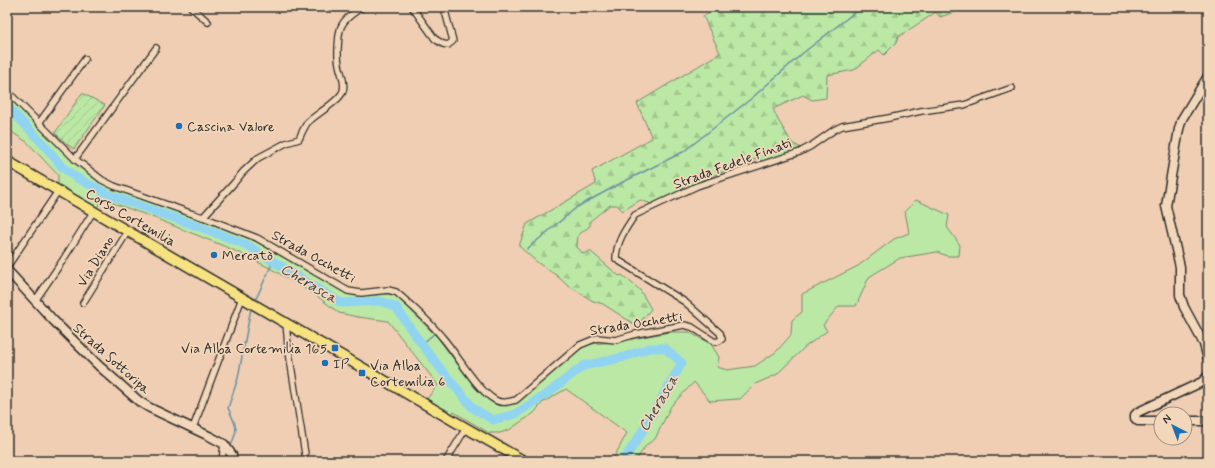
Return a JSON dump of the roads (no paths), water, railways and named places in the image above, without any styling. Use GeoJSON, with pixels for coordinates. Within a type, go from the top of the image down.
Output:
{"type":"FeatureCollection","features":[{"type":"Feature","properties":{"kind":"main road","name":"Corso Cortemilia"},"geometry":{"type":"LineString","coordinates":[[7,161],[524,461]]}},
{"type":"Feature","properties":{"kind":"street"},"geometry":{"type":"LineString","coordinates":[[191,7],[208,22]]}},
{"type":"Feature","properties":{"kind":"street"},"geometry":{"type":"LineString","coordinates":[[203,217],[234,184],[243,172],[258,158],[286,143],[299,139],[306,124],[334,102],[343,91],[344,78],[339,64],[338,45],[341,26],[346,19],[362,7]]}},
{"type":"Feature","properties":{"kind":"street"},"geometry":{"type":"LineString","coordinates":[[412,7],[435,39],[448,45],[453,41],[444,7]]}},
{"type":"Feature","properties":{"kind":"street"},"geometry":{"type":"LineString","coordinates":[[75,159],[156,48]]}},
{"type":"Feature","properties":{"kind":"street"},"geometry":{"type":"LineString","coordinates":[[39,123],[85,59]]}},
{"type":"Feature","properties":{"kind":"street"},"geometry":{"type":"LineString","coordinates":[[1208,76],[1182,119],[1178,129],[1166,206],[1180,268],[1180,295],[1184,307],[1204,344],[1208,359]]}},
{"type":"Feature","properties":{"kind":"street","name":"Strada Fedele Finati"},"geometry":{"type":"LineString","coordinates":[[722,339],[720,333],[685,302],[616,259],[618,243],[635,215],[697,186],[800,152],[842,126],[920,111],[964,105],[1012,88]]}},
{"type":"Feature","properties":{"kind":"street","name":"Strada Occhetti"},"geometry":{"type":"LineString","coordinates":[[7,91],[75,159],[102,180],[114,186],[203,217],[257,238],[348,291],[361,294],[388,290],[396,292],[442,336],[476,382],[496,401],[504,403],[516,400],[580,345],[597,338],[616,340],[649,331],[684,325],[692,327],[714,342],[719,342],[722,339]]}},
{"type":"Feature","properties":{"kind":"street"},"geometry":{"type":"LineString","coordinates":[[7,268],[58,191]]}},
{"type":"Feature","properties":{"kind":"street"},"geometry":{"type":"LineString","coordinates":[[35,301],[93,212]]}},
{"type":"Feature","properties":{"kind":"street","name":"Via Diano"},"geometry":{"type":"LineString","coordinates":[[83,303],[128,231]]}},
{"type":"Feature","properties":{"kind":"street","name":"Strada Sottoripa"},"geometry":{"type":"LineString","coordinates":[[7,268],[35,301],[99,366],[140,402],[211,436],[228,452],[222,461]]}},
{"type":"Feature","properties":{"kind":"street"},"geometry":{"type":"LineString","coordinates":[[193,428],[253,304]]}},
{"type":"Feature","properties":{"kind":"street"},"geometry":{"type":"LineString","coordinates":[[286,323],[288,346],[305,454]]}},
{"type":"Feature","properties":{"kind":"street"},"geometry":{"type":"LineString","coordinates":[[1153,421],[1138,421],[1135,418],[1135,415],[1138,412],[1202,382],[1208,376]]}},
{"type":"Feature","properties":{"kind":"street"},"geometry":{"type":"LineString","coordinates":[[1193,421],[1208,421]]}},
{"type":"Feature","properties":{"kind":"street"},"geometry":{"type":"LineString","coordinates":[[446,461],[466,428]]}},
{"type":"Feature","properties":{"kind":"waterway"},"geometry":{"type":"LineString","coordinates":[[853,7],[855,12]]}},
{"type":"Feature","properties":{"kind":"waterway"},"geometry":{"type":"LineString","coordinates":[[527,249],[577,207],[683,152],[752,98],[803,53],[855,12],[869,7]]}},
{"type":"Feature","properties":{"kind":"waterway","name":"Cherasca"},"geometry":{"type":"LineString","coordinates":[[7,106],[45,146],[62,167],[75,177],[112,196],[247,245],[341,303],[380,301],[396,307],[443,372],[473,408],[493,420],[515,414],[548,393],[583,366],[624,357],[649,348],[665,348],[682,363],[623,461]]}},
{"type":"Feature","properties":{"kind":"waterway"},"geometry":{"type":"LineString","coordinates":[[255,301],[271,266],[270,260]]}},
{"type":"Feature","properties":{"kind":"waterway"},"geometry":{"type":"LineString","coordinates":[[230,448],[235,436],[236,428],[228,408],[238,378],[251,308]]}},
{"type":"Feature","properties":{"kind":"waterway"},"geometry":{"type":"LineString","coordinates":[[422,344],[436,332]]}},
{"type":"Feature","properties":{"kind":"waterway"},"geometry":{"type":"LineString","coordinates":[[226,461],[228,455]]}},
{"type":"Feature","properties":{"kind":"place","name":"Cascina Valore"},"geometry":{"type":"Point","coordinates":[179,126]}},
{"type":"Feature","properties":{"kind":"place","name":"Mercatò"},"geometry":{"type":"Point","coordinates":[214,255]}},
{"type":"Feature","properties":{"kind":"place","name":"Via Alba Cortemilia 165"},"geometry":{"type":"Point","coordinates":[335,348]}},
{"type":"Feature","properties":{"kind":"place","name":"IP"},"geometry":{"type":"Point","coordinates":[325,363]}},
{"type":"Feature","properties":{"kind":"place","name":"Via Alba Cortemilia 6"},"geometry":{"type":"Point","coordinates":[362,373]}}]}
